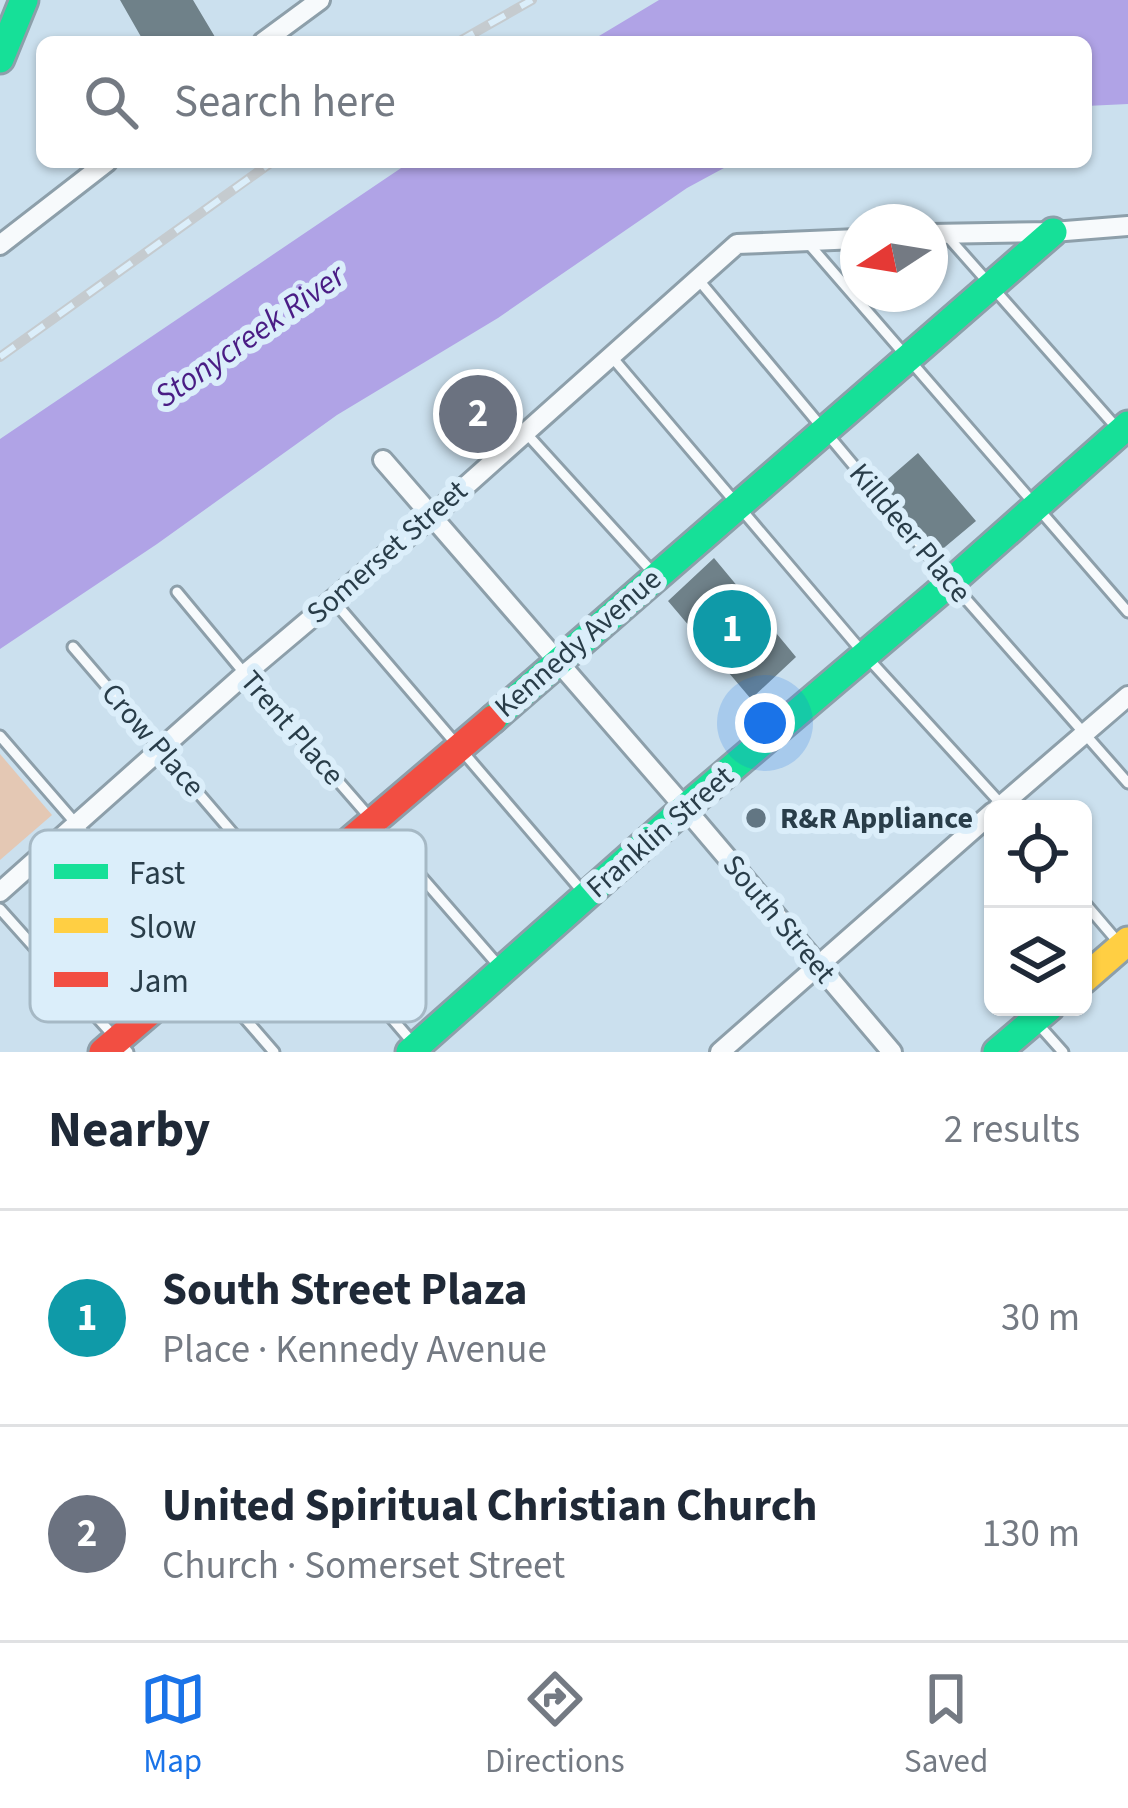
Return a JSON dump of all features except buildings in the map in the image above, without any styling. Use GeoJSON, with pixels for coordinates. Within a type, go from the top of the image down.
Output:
{"type":"FeatureCollection","features":[{"type":"Feature","properties":{"kind":"main road"},"geometry":{"type":"LineString","coordinates":[[0,59],[24,0]]}},
{"type":"Feature","properties":{"kind":"main road","name":"Kennedy Avenue"},"geometry":{"type":"LineString","coordinates":[[365,830],[1053,232]]}},
{"type":"Feature","properties":{"kind":"main road","name":"Franklin Street"},"geometry":{"type":"LineString","coordinates":[[416,1050],[685,808],[1125,432]]}},
{"type":"Feature","properties":{"kind":"main road"},"geometry":{"type":"LineString","coordinates":[[1092,973],[1126,947]]}},
{"type":"Feature","properties":{"kind":"main road"},"geometry":{"type":"LineString","coordinates":[[997,1052],[1041,1016]]}},
{"type":"Feature","properties":{"kind":"main road","name":"Kennedy Avenue"},"geometry":{"type":"LineString","coordinates":[[116,1048],[143,1022]]}},
{"type":"Feature","properties":{"kind":"street"},"geometry":{"type":"LineString","coordinates":[[271,36],[320,0]]}},
{"type":"Feature","properties":{"kind":"street"},"geometry":{"type":"LineString","coordinates":[[0,245],[99,168]]}},
{"type":"Feature","properties":{"kind":"street"},"geometry":{"type":"LineString","coordinates":[[948,234],[1128,226]]}},
{"type":"Feature","properties":{"kind":"street","name":"Somerset Street"},"geometry":{"type":"LineString","coordinates":[[70,830],[737,244],[840,240]]}},
{"type":"Feature","properties":{"kind":"street","name":"South Street"},"geometry":{"type":"LineString","coordinates":[[383,460],[892,1052]]}},
{"type":"Feature","properties":{"kind":"street"},"geometry":{"type":"LineString","coordinates":[[1009,800],[1128,696]]}},
{"type":"Feature","properties":{"kind":"street"},"geometry":{"type":"LineString","coordinates":[[719,1052],[984,822]]}},
{"type":"Feature","properties":{"kind":"street","name":"Somerset Street"},"geometry":{"type":"LineString","coordinates":[[0,892],[30,866]]}},
{"type":"Feature","properties":{"kind":"lane"},"geometry":{"type":"LineString","coordinates":[[808,243],[1128,612]]}},
{"type":"Feature","properties":{"kind":"lane"},"geometry":{"type":"LineString","coordinates":[[948,245],[1125,432]]}},
{"type":"Feature","properties":{"kind":"lane","name":"Killdeer Place"},"geometry":{"type":"LineString","coordinates":[[697,278],[951,582],[1128,783]]}},
{"type":"Feature","properties":{"kind":"lane"},"geometry":{"type":"LineString","coordinates":[[610,355],[991,800]]}},
{"type":"Feature","properties":{"kind":"lane"},"geometry":{"type":"LineString","coordinates":[[525,432],[655,575]]}},
{"type":"Feature","properties":{"kind":"lane","name":"Trent Place"},"geometry":{"type":"LineString","coordinates":[[177,592],[379,830]]}},
{"type":"Feature","properties":{"kind":"lane"},"geometry":{"type":"LineString","coordinates":[[332,599],[587,896]]}},
{"type":"Feature","properties":{"kind":"lane","name":"Crow Place"},"geometry":{"type":"LineString","coordinates":[[73,646],[228,830]]}},
{"type":"Feature","properties":{"kind":"lane"},"geometry":{"type":"LineString","coordinates":[[0,736],[80,830]]}},
{"type":"Feature","properties":{"kind":"lane","name":"Trent Place"},"geometry":{"type":"LineString","coordinates":[[426,882],[504,970]]}},
{"type":"Feature","properties":{"kind":"lane"},"geometry":{"type":"LineString","coordinates":[[1090,908],[1126,947]]}},
{"type":"Feature","properties":{"kind":"lane"},"geometry":{"type":"LineString","coordinates":[[0,909],[30,945]]}},
{"type":"Feature","properties":{"kind":"lane"},"geometry":{"type":"LineString","coordinates":[[1044,1016],[1063,1052]]}},
{"type":"Feature","properties":{"kind":"lane"},"geometry":{"type":"LineString","coordinates":[[94,1022],[116,1048]]}},
{"type":"Feature","properties":{"kind":"lane"},"geometry":{"type":"LineString","coordinates":[[248,1022],[274,1052]]}},
{"type":"Feature","properties":{"kind":"lane","name":"Crow Place"},"geometry":{"type":"LineString","coordinates":[[392,1022],[416,1050]]}},
{"type":"Feature","properties":{"kind":"shaded area"},"geometry":{"type":"Polygon","coordinates":[[[0,754],[52,815],[0,860],[0,754]]]}},
{"type":"Feature","properties":{"kind":"water"},"geometry":{"type":"Polygon","coordinates":[[[659,0],[1128,0],[1128,104],[1092,106],[1092,36],[599,36],[659,0]]]}},
{"type":"Feature","properties":{"kind":"water","name":"Stonycreek River"},"geometry":{"type":"Polygon","coordinates":[[[401,168],[724,168],[687,188],[498,318],[337,415],[0,649],[0,439],[401,168]]]}},
{"type":"Feature","properties":{"kind":"railway"},"geometry":{"type":"LineString","coordinates":[[469,36],[532,0]]}},
{"type":"Feature","properties":{"kind":"railway"},"geometry":{"type":"LineString","coordinates":[[0,357],[264,168]]}},
{"type":"Feature","properties":{"kind":"traffic: fast"},"geometry":{"type":"LineString","coordinates":[[0,59],[24,0]]}},
{"type":"Feature","properties":{"kind":"traffic: fast"},"geometry":{"type":"LineString","coordinates":[[493,719],[1053,232]]}},
{"type":"Feature","properties":{"kind":"traffic: fast"},"geometry":{"type":"LineString","coordinates":[[410,1052],[1128,425]]}},
{"type":"Feature","properties":{"kind":"traffic: fast"},"geometry":{"type":"LineString","coordinates":[[997,1052],[1039,1016]]}},
{"type":"Feature","properties":{"kind":"traffic: slow"},"geometry":{"type":"LineString","coordinates":[[1092,972],[1128,941]]}},
{"type":"Feature","properties":{"kind":"traffic: jam"},"geometry":{"type":"LineString","coordinates":[[363,830],[493,719]]}},
{"type":"Feature","properties":{"kind":"traffic: jam"},"geometry":{"type":"LineString","coordinates":[[103,1052],[138,1022]]}},
{"type":"Feature","properties":{"kind":"place","name":"United Spiritual Christian Church"},"geometry":{"type":"Point","coordinates":[478,414]}},
{"type":"Feature","properties":{"kind":"place","name":"South Street Plaza"},"geometry":{"type":"Point","coordinates":[732,629]}},
{"type":"Feature","properties":{"kind":"place","name":"R&R Appliance"},"geometry":{"type":"Point","coordinates":[756,818]}}]}
